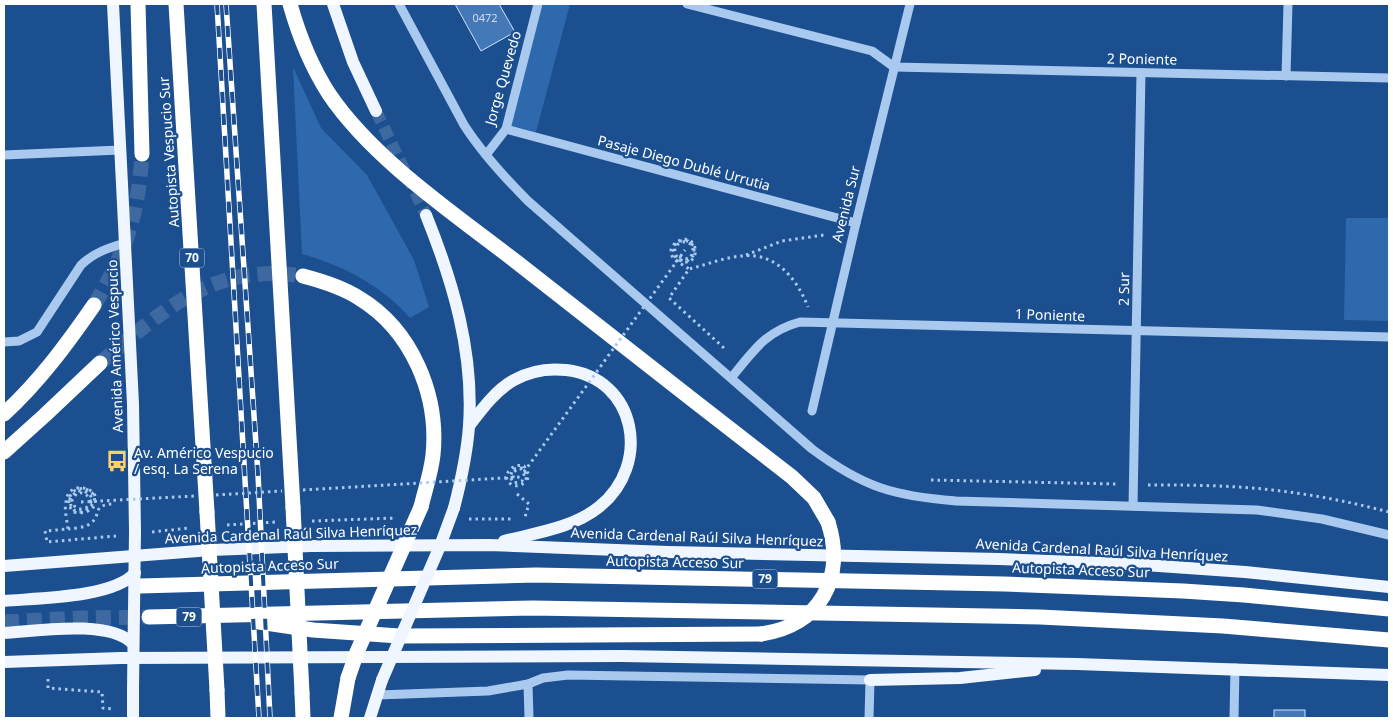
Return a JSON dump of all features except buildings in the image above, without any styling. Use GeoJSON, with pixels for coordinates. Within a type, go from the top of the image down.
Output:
{"type":"FeatureCollection","features":[{"type":"Feature","properties":{"kind":"highway"},"geometry":{"type":"LineString","coordinates":[[138,4],[142,154]]}},
{"type":"Feature","properties":{"kind":"highway","name":"Autopista Vespucio Sur"},"geometry":{"type":"LineString","coordinates":[[176,4],[208,512],[218,718]]}},
{"type":"Feature","properties":{"kind":"highway"},"geometry":{"type":"LineString","coordinates":[[264,4],[293,507],[303,718]]}},
{"type":"Feature","properties":{"kind":"highway"},"geometry":{"type":"LineString","coordinates":[[228,616],[313,630],[399,636],[760,634],[787,628],[798,622],[817,605],[826,592],[834,564],[833,535],[828,522],[814,498],[792,477],[437,202],[370,142],[342,110],[317,74],[300,36],[290,4]]}},
{"type":"Feature","properties":{"kind":"highway"},"geometry":{"type":"LineString","coordinates":[[303,276],[341,288],[371,306],[392,326],[413,355],[427,391],[433,433],[432,456],[421,507],[357,652],[348,678],[342,718]]}},
{"type":"Feature","properties":{"kind":"highway"},"geometry":{"type":"LineString","coordinates":[[4,414],[35,384],[57,358],[94,305]]}},
{"type":"Feature","properties":{"kind":"highway"},"geometry":{"type":"LineString","coordinates":[[4,452],[100,363]]}},
{"type":"Feature","properties":{"kind":"highway","name":"Autopista Acceso Sur"},"geometry":{"type":"LineString","coordinates":[[138,579],[536,575],[994,584],[1192,592],[1389,609]]}},
{"type":"Feature","properties":{"kind":"highway","name":"79"},"geometry":{"type":"LineString","coordinates":[[149,617],[534,608],[1040,617],[1223,626],[1389,640]]}},
{"type":"Feature","properties":{"kind":"main road","name":"Avenida Américo Vespucio"},"geometry":{"type":"LineString","coordinates":[[112,4],[141,532],[133,644],[133,718]]}},
{"type":"Feature","properties":{"kind":"main road"},"geometry":{"type":"LineString","coordinates":[[333,4],[353,62],[376,111]]}},
{"type":"Feature","properties":{"kind":"main road"},"geometry":{"type":"LineString","coordinates":[[370,718],[382,680],[440,546],[454,508],[465,459],[469,426],[469,380],[462,326],[448,273],[426,215]]}},
{"type":"Feature","properties":{"kind":"main road"},"geometry":{"type":"LineString","coordinates":[[469,426],[481,410],[513,380],[537,371],[560,370],[576,371],[604,384],[616,396],[622,406],[630,430],[631,456],[626,470],[620,484],[610,498],[598,508],[573,522],[489,545]]}},
{"type":"Feature","properties":{"kind":"main road","name":"Avenida Cardenal Raúl Silva Henríquez"},"geometry":{"type":"LineString","coordinates":[[4,566],[231,549],[350,545],[489,545],[668,552],[1121,563],[1245,572],[1389,587]]}},
{"type":"Feature","properties":{"kind":"main road"},"geometry":{"type":"LineString","coordinates":[[4,601],[99,591],[130,579],[138,579]]}},
{"type":"Feature","properties":{"kind":"main road"},"geometry":{"type":"LineString","coordinates":[[4,633],[103,630],[127,637],[133,644]]}},
{"type":"Feature","properties":{"kind":"main road"},"geometry":{"type":"LineString","coordinates":[[4,662],[131,658],[622,656],[1077,664],[1235,668],[1389,675]]}},
{"type":"Feature","properties":{"kind":"main road"},"geometry":{"type":"LineString","coordinates":[[870,680],[960,678],[1077,664]]}},
{"type":"Feature","properties":{"kind":"street"},"geometry":{"type":"LineString","coordinates":[[399,4],[455,110],[474,140],[507,180],[528,201],[732,377],[812,449],[856,478],[885,490],[913,497],[1257,510],[1322,519],[1389,535]]}},
{"type":"Feature","properties":{"kind":"street","name":"Jorge Quevedo"},"geometry":{"type":"LineString","coordinates":[[486,155],[506,129],[538,4]]}},
{"type":"Feature","properties":{"kind":"street"},"geometry":{"type":"LineString","coordinates":[[687,4],[872,51],[894,67]]}},
{"type":"Feature","properties":{"kind":"street","name":"Avenida Sur"},"geometry":{"type":"LineString","coordinates":[[812,411],[910,4]]}},
{"type":"Feature","properties":{"kind":"street"},"geometry":{"type":"LineString","coordinates":[[1286,76],[1288,4]]}},
{"type":"Feature","properties":{"kind":"street","name":"2 Poniente"},"geometry":{"type":"LineString","coordinates":[[894,67],[1389,78]]}},
{"type":"Feature","properties":{"kind":"street","name":"2 Sur"},"geometry":{"type":"LineString","coordinates":[[1134,506],[1142,73]]}},
{"type":"Feature","properties":{"kind":"street","name":"Pasaje Diego Dublé Urrutia"},"geometry":{"type":"LineString","coordinates":[[506,129],[856,223]]}},
{"type":"Feature","properties":{"kind":"street"},"geometry":{"type":"LineString","coordinates":[[4,155],[120,150]]}},
{"type":"Feature","properties":{"kind":"street"},"geometry":{"type":"LineString","coordinates":[[4,342],[20,341],[37,332],[81,264],[101,250],[125,243]]}},
{"type":"Feature","properties":{"kind":"street","name":"1 Poniente"},"geometry":{"type":"LineString","coordinates":[[732,377],[742,364],[776,330],[800,322],[814,321],[1137,331],[1389,336]]}},
{"type":"Feature","properties":{"kind":"street"},"geometry":{"type":"LineString","coordinates":[[1234,718],[1235,668]]}},
{"type":"Feature","properties":{"kind":"street"},"geometry":{"type":"LineString","coordinates":[[378,695],[488,692],[528,684],[543,678],[568,675],[870,680],[869,718]]}},
{"type":"Feature","properties":{"kind":"street"},"geometry":{"type":"LineString","coordinates":[[528,684],[529,718]]}},
{"type":"Feature","properties":{"kind":"path"},"geometry":{"type":"LineString","coordinates":[[742,364],[669,298],[689,269],[743,256],[782,241],[824,235]]}},
{"type":"Feature","properties":{"kind":"path"},"geometry":{"type":"LineString","coordinates":[[679,257],[688,259],[693,253],[692,245],[684,241],[680,242],[675,248],[676,256],[679,259],[687,261],[694,255],[694,246],[688,241],[679,241],[673,251],[674,255],[680,261],[688,262],[692,260],[696,253],[694,244],[687,240],[680,239],[673,245],[671,253],[679,262],[689,269]]}},
{"type":"Feature","properties":{"kind":"path"},"geometry":{"type":"LineString","coordinates":[[526,483],[529,475],[524,466],[514,466],[509,470],[506,476],[508,482],[513,486],[519,486],[526,479],[525,470],[522,468],[517,467],[510,473],[511,481],[518,483],[524,477],[524,472],[679,257],[685,250]]}},
{"type":"Feature","properties":{"kind":"path"},"geometry":{"type":"LineString","coordinates":[[743,256],[766,259],[788,272],[804,297],[814,321]]}},
{"type":"Feature","properties":{"kind":"path"},"geometry":{"type":"LineString","coordinates":[[513,478],[514,472],[517,469],[521,469],[524,472]]}},
{"type":"Feature","properties":{"kind":"path"},"geometry":{"type":"LineString","coordinates":[[925,480],[1235,486],[1325,497],[1389,512]]}},
{"type":"Feature","properties":{"kind":"path"},"geometry":{"type":"LineString","coordinates":[[68,529],[66,501],[68,495],[77,487],[84,487],[90,490],[95,496],[95,504],[90,511],[85,513],[74,512],[68,505],[68,500],[76,490],[82,488],[88,490],[93,496],[94,501],[93,505],[85,511],[81,512],[73,508],[70,504],[70,498],[77,491],[86,491],[90,494],[92,502],[86,508],[77,508],[72,500],[78,493],[84,493],[89,496],[91,502]]}},
{"type":"Feature","properties":{"kind":"path"},"geometry":{"type":"LineString","coordinates":[[517,494],[530,504],[524,519]]}},
{"type":"Feature","properties":{"kind":"path"},"geometry":{"type":"LineString","coordinates":[[113,504],[104,504],[100,507],[90,524],[68,529],[44,531],[46,542],[121,535]]}},
{"type":"Feature","properties":{"kind":"path"},"geometry":{"type":"LineString","coordinates":[[306,521],[399,518]]}},
{"type":"Feature","properties":{"kind":"path"},"geometry":{"type":"LineString","coordinates":[[465,519],[514,519]]}},
{"type":"Feature","properties":{"kind":"path"},"geometry":{"type":"LineString","coordinates":[[218,526],[280,522]]}},
{"type":"Feature","properties":{"kind":"path"},"geometry":{"type":"LineString","coordinates":[[141,532],[192,528]]}},
{"type":"Feature","properties":{"kind":"shaded area"},"geometry":{"type":"Polygon","coordinates":[[[536,4],[570,4],[536,132],[505,124],[536,4]]]}},
{"type":"Feature","properties":{"kind":"shaded area"},"geometry":{"type":"Polygon","coordinates":[[[293,67],[321,128],[367,175],[414,260],[429,307],[410,318],[387,296],[361,278],[333,264],[302,254],[293,67]]]}},
{"type":"Feature","properties":{"kind":"shaded area"},"geometry":{"type":"Polygon","coordinates":[[[1346,218],[1389,218],[1389,321],[1344,320],[1346,218]]]}},
{"type":"Feature","properties":{"kind":"tunnel"},"geometry":{"type":"LineString","coordinates":[[376,111],[426,215]]}},
{"type":"Feature","properties":{"kind":"tunnel"},"geometry":{"type":"LineString","coordinates":[[94,305],[114,268],[128,233],[137,196],[142,154]]}},
{"type":"Feature","properties":{"kind":"tunnel"},"geometry":{"type":"LineString","coordinates":[[100,363],[169,308],[192,294],[216,283],[242,276],[271,274],[303,276]]}},
{"type":"Feature","properties":{"kind":"tunnel"},"geometry":{"type":"LineString","coordinates":[[4,622],[149,617]]}},
{"type":"Feature","properties":{"kind":"railway"},"geometry":{"type":"LineString","coordinates":[[217,4],[259,718]]}},
{"type":"Feature","properties":{"kind":"railway"},"geometry":{"type":"LineString","coordinates":[[226,4],[258,474],[270,718]]}},
{"type":"Feature","properties":{"kind":"place","name":"Av. Américo Vespucio / esq. La Serena"},"geometry":{"type":"Point","coordinates":[117,461]}}]}
